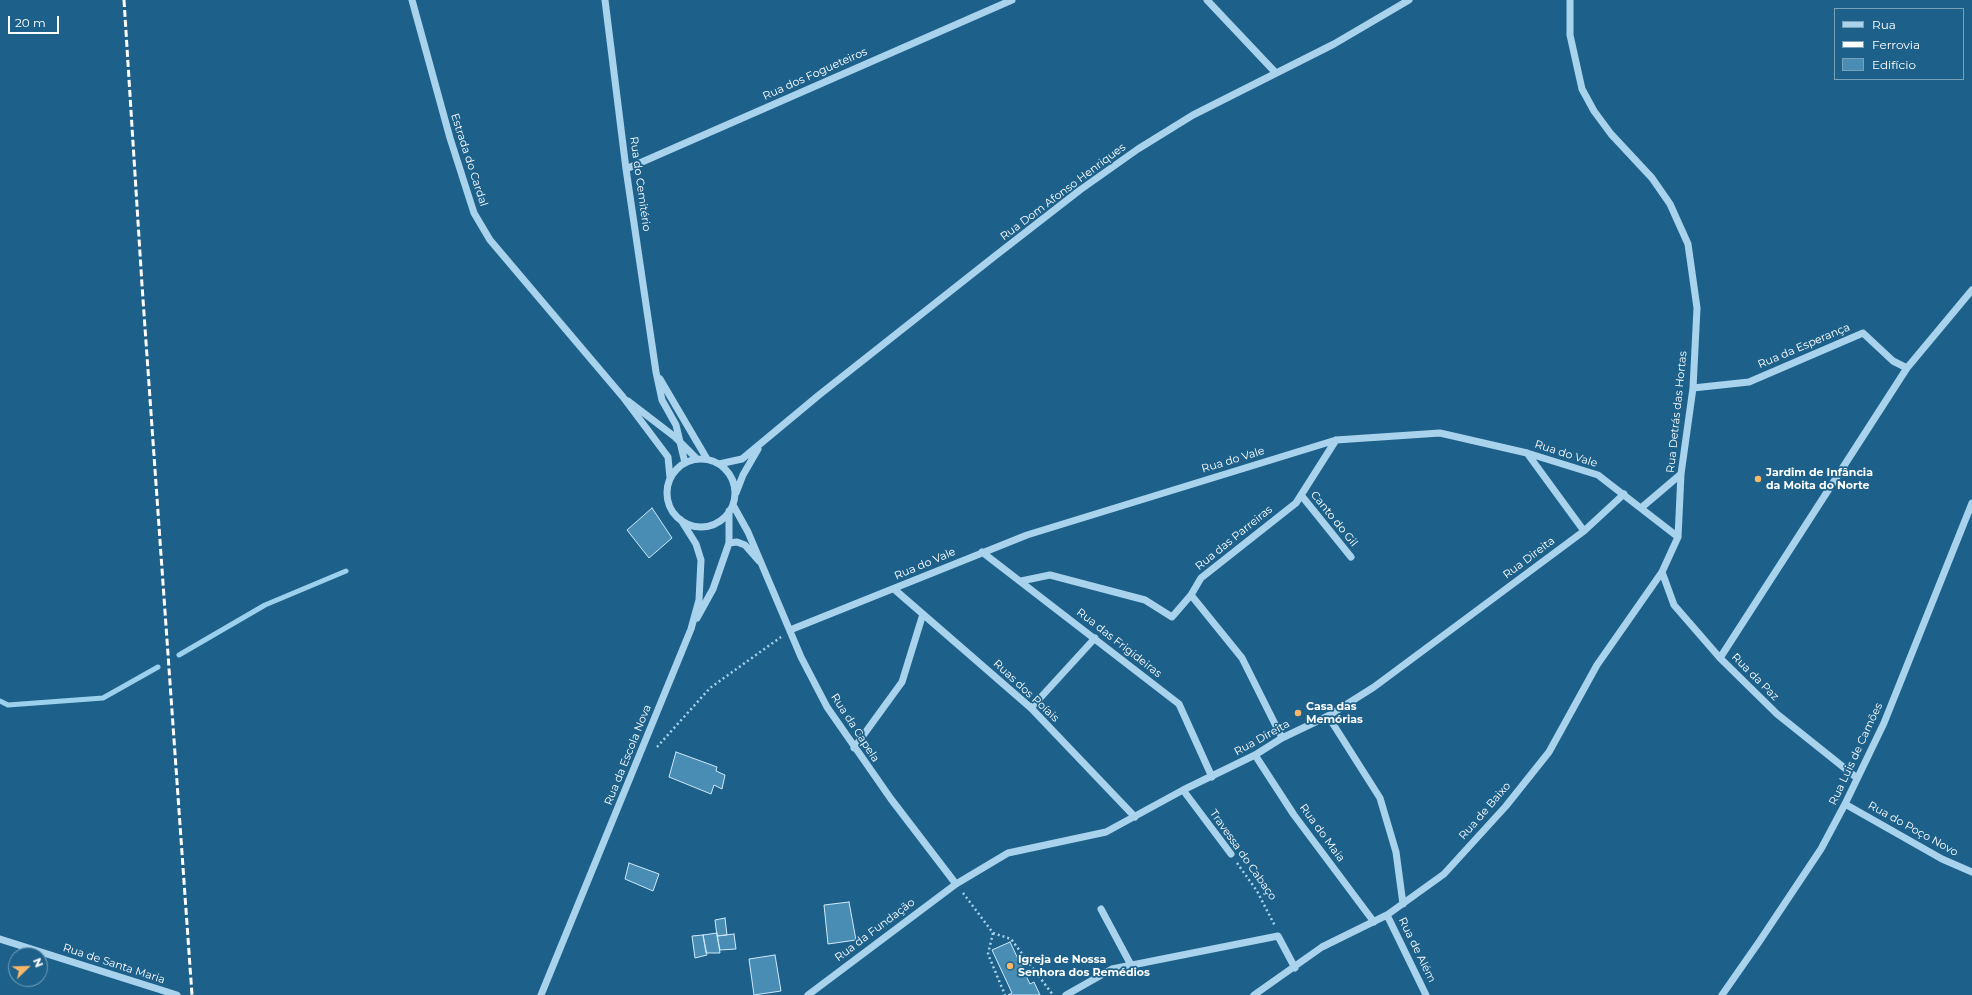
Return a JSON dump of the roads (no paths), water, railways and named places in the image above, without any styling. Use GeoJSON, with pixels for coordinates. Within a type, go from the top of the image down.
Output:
{"type":"FeatureCollection","features":[{"type":"Feature","properties":{"kind":"street","name":"Estrada do Cardal"},"geometry":{"type":"LineString","coordinates":[[412,0],[450,138],[474,213],[490,240],[623,398],[668,457],[670,478]]}},
{"type":"Feature","properties":{"kind":"street","name":"Rua do Cemitério"},"geometry":{"type":"LineString","coordinates":[[605,0],[626,169],[656,372],[662,400],[676,425],[685,463]]}},
{"type":"Feature","properties":{"kind":"street","name":"Rua dos Fogueteiros"},"geometry":{"type":"LineString","coordinates":[[626,169],[1012,0]]}},
{"type":"Feature","properties":{"kind":"street"},"geometry":{"type":"LineString","coordinates":[[1207,0],[1275,72]]}},
{"type":"Feature","properties":{"kind":"street","name":"Rua Dom Afonso Henriques"},"geometry":{"type":"LineString","coordinates":[[719,464],[742,459],[819,395],[1080,190],[1169,130],[1275,72],[1334,44],[1409,0]]}},
{"type":"Feature","properties":{"kind":"street","name":"Rua Detrás das Hortas"},"geometry":{"type":"LineString","coordinates":[[1570,0],[1570,35],[1582,89],[1594,111],[1603,123],[1652,178],[1670,204],[1688,244],[1697,308],[1693,388],[1681,474],[1678,537],[1662,572]]}},
{"type":"Feature","properties":{"kind":"street"},"geometry":{"type":"LineString","coordinates":[[1720,658],[1907,368],[1972,290]]}},
{"type":"Feature","properties":{"kind":"street","name":"Rua da Esperança"},"geometry":{"type":"LineString","coordinates":[[1693,388],[1749,382],[1863,333],[1893,361],[1907,368]]}},
{"type":"Feature","properties":{"kind":"street","name":"Rua do Cemitério"},"geometry":{"type":"LineString","coordinates":[[656,372],[707,459]]}},
{"type":"Feature","properties":{"kind":"street","name":"Estrada do Cardal"},"geometry":{"type":"LineString","coordinates":[[623,398],[681,443],[697,459]]}},
{"type":"Feature","properties":{"kind":"street","name":"Rua do Vale"},"geometry":{"type":"LineString","coordinates":[[790,630],[1027,535],[1336,440],[1440,433],[1527,453],[1598,475],[1678,537]]}},
{"type":"Feature","properties":{"kind":"street","name":"Rua das Parreiras"},"geometry":{"type":"LineString","coordinates":[[1021,581],[1050,575],[1145,600],[1172,617],[1191,595],[1201,578],[1296,503],[1336,440]]}},
{"type":"Feature","properties":{"kind":"street","name":"Rua Dom Afonso Henriques"},"geometry":{"type":"LineString","coordinates":[[732,504],[743,475],[759,446]]}},
{"type":"Feature","properties":{"kind":"street"},"geometry":{"type":"LineString","coordinates":[[1527,453],[1584,531]]}},
{"type":"Feature","properties":{"kind":"street"},"geometry":{"type":"LineString","coordinates":[[691,629],[712,589],[729,543],[734,487],[732,478],[719,464],[707,459],[697,459],[685,463],[676,469],[670,478],[667,490],[668,501],[673,512],[681,520],[691,525],[702,527],[713,524],[722,519],[732,504]]}},
{"type":"Feature","properties":{"kind":"street"},"geometry":{"type":"LineString","coordinates":[[1641,508],[1681,474]]}},
{"type":"Feature","properties":{"kind":"street","name":"Rua Direita"},"geometry":{"type":"LineString","coordinates":[[956,884],[1008,853],[1106,832],[1135,818],[1183,790],[1255,755],[1282,738],[1328,716],[1374,687],[1584,531],[1624,494]]}},
{"type":"Feature","properties":{"kind":"street","name":"Canto do Gil"},"geometry":{"type":"LineString","coordinates":[[1301,495],[1350,557]]}},
{"type":"Feature","properties":{"kind":"street","name":"Rua Luis de Camões"},"geometry":{"type":"LineString","coordinates":[[1722,995],[1760,942],[1821,849],[1845,804],[1884,723],[1972,503]]}},
{"type":"Feature","properties":{"kind":"street","name":"Rua da Capela"},"geometry":{"type":"LineString","coordinates":[[732,504],[748,532],[801,657],[827,707],[854,748],[956,884]]}},
{"type":"Feature","properties":{"kind":"street","name":"Rua da Escola Nova"},"geometry":{"type":"LineString","coordinates":[[541,995],[691,629],[699,600],[701,560],[696,544],[681,520]]}},
{"type":"Feature","properties":{"kind":"street","name":"Rua da Capela"},"geometry":{"type":"LineString","coordinates":[[729,543],[737,542],[745,545],[764,567]]}},
{"type":"Feature","properties":{"kind":"street","name":"Rua das Frigideiras"},"geometry":{"type":"LineString","coordinates":[[982,552],[1179,704],[1212,777]]}},
{"type":"Feature","properties":{"kind":"street","name":"Rua da Paz"},"geometry":{"type":"LineString","coordinates":[[1662,572],[1674,605],[1720,658],[1777,714],[1857,778]]}},
{"type":"Feature","properties":{"kind":"street","name":"Rua de Baixo"},"geometry":{"type":"LineString","coordinates":[[1254,995],[1322,947],[1387,915],[1444,874],[1506,806],[1549,752],[1598,665],[1662,572]]}},
{"type":"Feature","properties":{"kind":"street","name":"Ruas dos Poíais"},"geometry":{"type":"LineString","coordinates":[[894,589],[1031,708],[1135,818]]}},
{"type":"Feature","properties":{"kind":"street"},"geometry":{"type":"LineString","coordinates":[[1191,595],[1242,658],[1282,738]]}},
{"type":"Feature","properties":{"kind":"street"},"geometry":{"type":"LineString","coordinates":[[854,748],[902,682],[923,614]]}},
{"type":"Feature","properties":{"kind":"street"},"geometry":{"type":"LineString","coordinates":[[1031,708],[1095,638]]}},
{"type":"Feature","properties":{"kind":"street"},"geometry":{"type":"LineString","coordinates":[[1328,716],[1380,798],[1396,852],[1403,904]]}},
{"type":"Feature","properties":{"kind":"street","name":"Rua do Maia"},"geometry":{"type":"LineString","coordinates":[[1255,755],[1294,815],[1374,922]]}},
{"type":"Feature","properties":{"kind":"street","name":"Travessa do Cabaço"},"geometry":{"type":"LineString","coordinates":[[1183,790],[1231,854]]}},
{"type":"Feature","properties":{"kind":"street","name":"Rua do Poço Novo"},"geometry":{"type":"LineString","coordinates":[[1845,804],[1942,859],[1972,872]]}},
{"type":"Feature","properties":{"kind":"street","name":"Rua da Fundação"},"geometry":{"type":"LineString","coordinates":[[808,995],[956,884]]}},
{"type":"Feature","properties":{"kind":"street"},"geometry":{"type":"LineString","coordinates":[[1101,909],[1131,965]]}},
{"type":"Feature","properties":{"kind":"street","name":"Rua de Além"},"geometry":{"type":"LineString","coordinates":[[1387,915],[1426,995]]}},
{"type":"Feature","properties":{"kind":"street"},"geometry":{"type":"LineString","coordinates":[[1066,995],[1112,969],[1278,936],[1294,968]]}},
{"type":"Feature","properties":{"kind":"street","name":"Rua de Santa Maria"},"geometry":{"type":"LineString","coordinates":[[0,939],[177,995]]}},
{"type":"Feature","properties":{"kind":"waterway"},"geometry":{"type":"LineString","coordinates":[[179,655],[265,605],[346,571]]}},
{"type":"Feature","properties":{"kind":"waterway"},"geometry":{"type":"LineString","coordinates":[[0,701],[8,705],[103,698],[158,667]]}},
{"type":"Feature","properties":{"kind":"railway"},"geometry":{"type":"LineString","coordinates":[[124,0],[142,285],[192,995]]}},
{"type":"Feature","properties":{"kind":"place","name":"Jardim de Infância da Moita do Norte"},"geometry":{"type":"Point","coordinates":[1758,479]}},
{"type":"Feature","properties":{"kind":"place","name":"Casa das Memórias"},"geometry":{"type":"Point","coordinates":[1298,713]}},
{"type":"Feature","properties":{"kind":"place","name":"Igreja de Nossa Senhora dos Remédios"},"geometry":{"type":"Point","coordinates":[1010,966]}}]}
